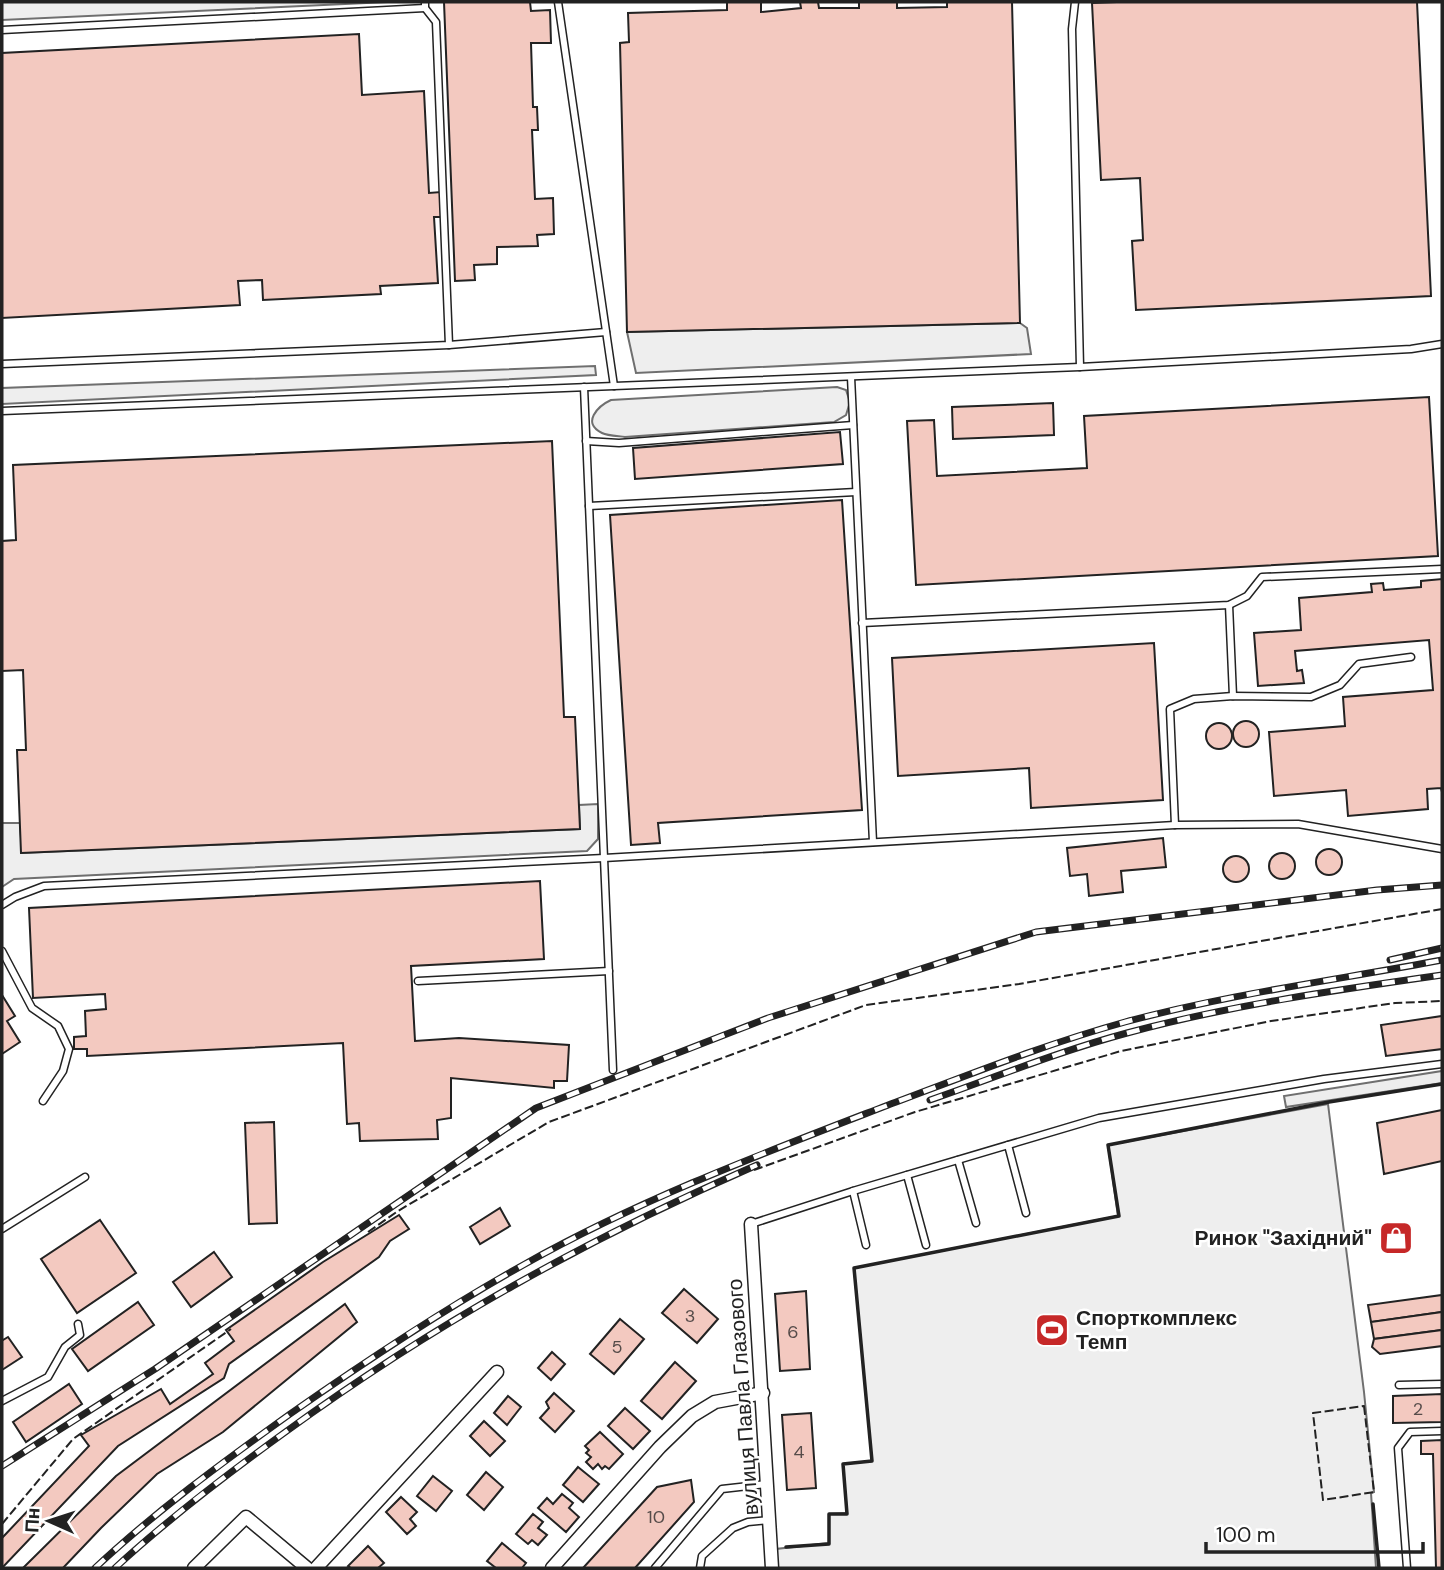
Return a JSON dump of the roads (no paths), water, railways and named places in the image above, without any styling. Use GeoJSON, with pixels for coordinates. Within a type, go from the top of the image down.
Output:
{"type":"FeatureCollection","features":[{"type":"Feature","properties":{"kind":"street","name":"вулиця Павла Глазового"},"geometry":{"type":"LineString","coordinates":[[751,1224],[772,1568]]}},
{"type":"Feature","properties":{"kind":"street"},"geometry":{"type":"LineString","coordinates":[[316,1568],[497,1372]]}},
{"type":"Feature","properties":{"kind":"street"},"geometry":{"type":"LineString","coordinates":[[558,1566],[660,1447],[692,1416],[715,1402],[763,1393]]}},
{"type":"Feature","properties":{"kind":"street"},"geometry":{"type":"LineString","coordinates":[[194,1568],[246,1517],[307,1568]]}},
{"type":"Feature","properties":{"kind":"lane"},"geometry":{"type":"LineString","coordinates":[[558,2],[614,386]]}},
{"type":"Feature","properties":{"kind":"lane"},"geometry":{"type":"LineString","coordinates":[[1075,2],[1072,29],[1080,367]]}},
{"type":"Feature","properties":{"kind":"lane"},"geometry":{"type":"LineString","coordinates":[[2,30],[425,5],[436,22],[449,345]]}},
{"type":"Feature","properties":{"kind":"lane"},"geometry":{"type":"LineString","coordinates":[[2,364],[449,345],[606,332]]}},
{"type":"Feature","properties":{"kind":"lane"},"geometry":{"type":"LineString","coordinates":[[2,411],[1080,367],[1411,349],[1442,344]]}},
{"type":"Feature","properties":{"kind":"lane"},"geometry":{"type":"LineString","coordinates":[[851,377],[873,842]]}},
{"type":"Feature","properties":{"kind":"lane"},"geometry":{"type":"LineString","coordinates":[[584,387],[613,1070]]}},
{"type":"Feature","properties":{"kind":"lane"},"geometry":{"type":"LineString","coordinates":[[586,441],[619,443],[853,425]]}},
{"type":"Feature","properties":{"kind":"lane"},"geometry":{"type":"LineString","coordinates":[[589,506],[856,492]]}},
{"type":"Feature","properties":{"kind":"lane"},"geometry":{"type":"LineString","coordinates":[[862,623],[1229,605],[1247,596],[1262,577],[1442,569]]}},
{"type":"Feature","properties":{"kind":"lane"},"geometry":{"type":"LineString","coordinates":[[1229,605],[1233,696]]}},
{"type":"Feature","properties":{"kind":"lane"},"geometry":{"type":"LineString","coordinates":[[1175,825],[1170,709],[1194,699],[1233,696],[1311,698],[1340,685],[1359,664],[1411,657]]}},
{"type":"Feature","properties":{"kind":"lane"},"geometry":{"type":"LineString","coordinates":[[2,905],[44,886],[604,858],[1175,825],[1298,824],[1442,849]]}},
{"type":"Feature","properties":{"kind":"lane"},"geometry":{"type":"LineString","coordinates":[[2,951],[32,1008],[58,1026],[69,1049],[63,1071],[43,1101]]}},
{"type":"Feature","properties":{"kind":"lane"},"geometry":{"type":"LineString","coordinates":[[418,981],[609,971]]}},
{"type":"Feature","properties":{"kind":"lane"},"geometry":{"type":"LineString","coordinates":[[751,1224],[1099,1118],[1324,1079],[1442,1064]]}},
{"type":"Feature","properties":{"kind":"lane"},"geometry":{"type":"LineString","coordinates":[[1008,1145],[1027,1213]]}},
{"type":"Feature","properties":{"kind":"lane"},"geometry":{"type":"LineString","coordinates":[[958,1160],[975,1223]]}},
{"type":"Feature","properties":{"kind":"lane"},"geometry":{"type":"LineString","coordinates":[[907,1175],[926,1245]]}},
{"type":"Feature","properties":{"kind":"lane"},"geometry":{"type":"LineString","coordinates":[[2,1229],[85,1177]]}},
{"type":"Feature","properties":{"kind":"lane"},"geometry":{"type":"LineString","coordinates":[[853,1191],[866,1245]]}},
{"type":"Feature","properties":{"kind":"lane"},"geometry":{"type":"LineString","coordinates":[[2,1401],[48,1377],[65,1347],[80,1335],[78,1324]]}},
{"type":"Feature","properties":{"kind":"lane"},"geometry":{"type":"LineString","coordinates":[[1399,1385],[1442,1384]]}},
{"type":"Feature","properties":{"kind":"lane"},"geometry":{"type":"LineString","coordinates":[[1406,1568],[1398,1448],[1410,1432],[1442,1431]]}},
{"type":"Feature","properties":{"kind":"lane"},"geometry":{"type":"LineString","coordinates":[[655,1568],[722,1489],[768,1484]]}},
{"type":"Feature","properties":{"kind":"lane"},"geometry":{"type":"LineString","coordinates":[[700,1568],[702,1556],[733,1528],[748,1522],[770,1520]]}},
{"type":"Feature","properties":{"kind":"railway"},"geometry":{"type":"LineString","coordinates":[[2,1466],[155,1369],[536,1108],[768,1018],[1036,932],[1377,890],[1442,885]]}},
{"type":"Feature","properties":{"kind":"railway"},"geometry":{"type":"LineString","coordinates":[[1390,960],[1442,948]]}},
{"type":"Feature","properties":{"kind":"railway"},"geometry":{"type":"LineString","coordinates":[[95,1568],[215,1469],[376,1355],[525,1264],[656,1199],[746,1160],[883,1107],[1094,1031],[1204,1003],[1442,960]]}},
{"type":"Feature","properties":{"kind":"railway"},"geometry":{"type":"LineString","coordinates":[[930,1100],[1077,1048],[1166,1023],[1284,999],[1442,975]]}},
{"type":"Feature","properties":{"kind":"railway"},"geometry":{"type":"LineString","coordinates":[[115,1568],[176,1515],[241,1465],[340,1393],[397,1356],[572,1254],[757,1165]]}},
{"type":"Feature","properties":{"kind":"place","name":"Ринок \"Західний\""},"geometry":{"type":"Point","coordinates":[1396,1238]}},
{"type":"Feature","properties":{"kind":"place","name":"Спорткомплекс Темп"},"geometry":{"type":"Point","coordinates":[1052,1330]}}]}
